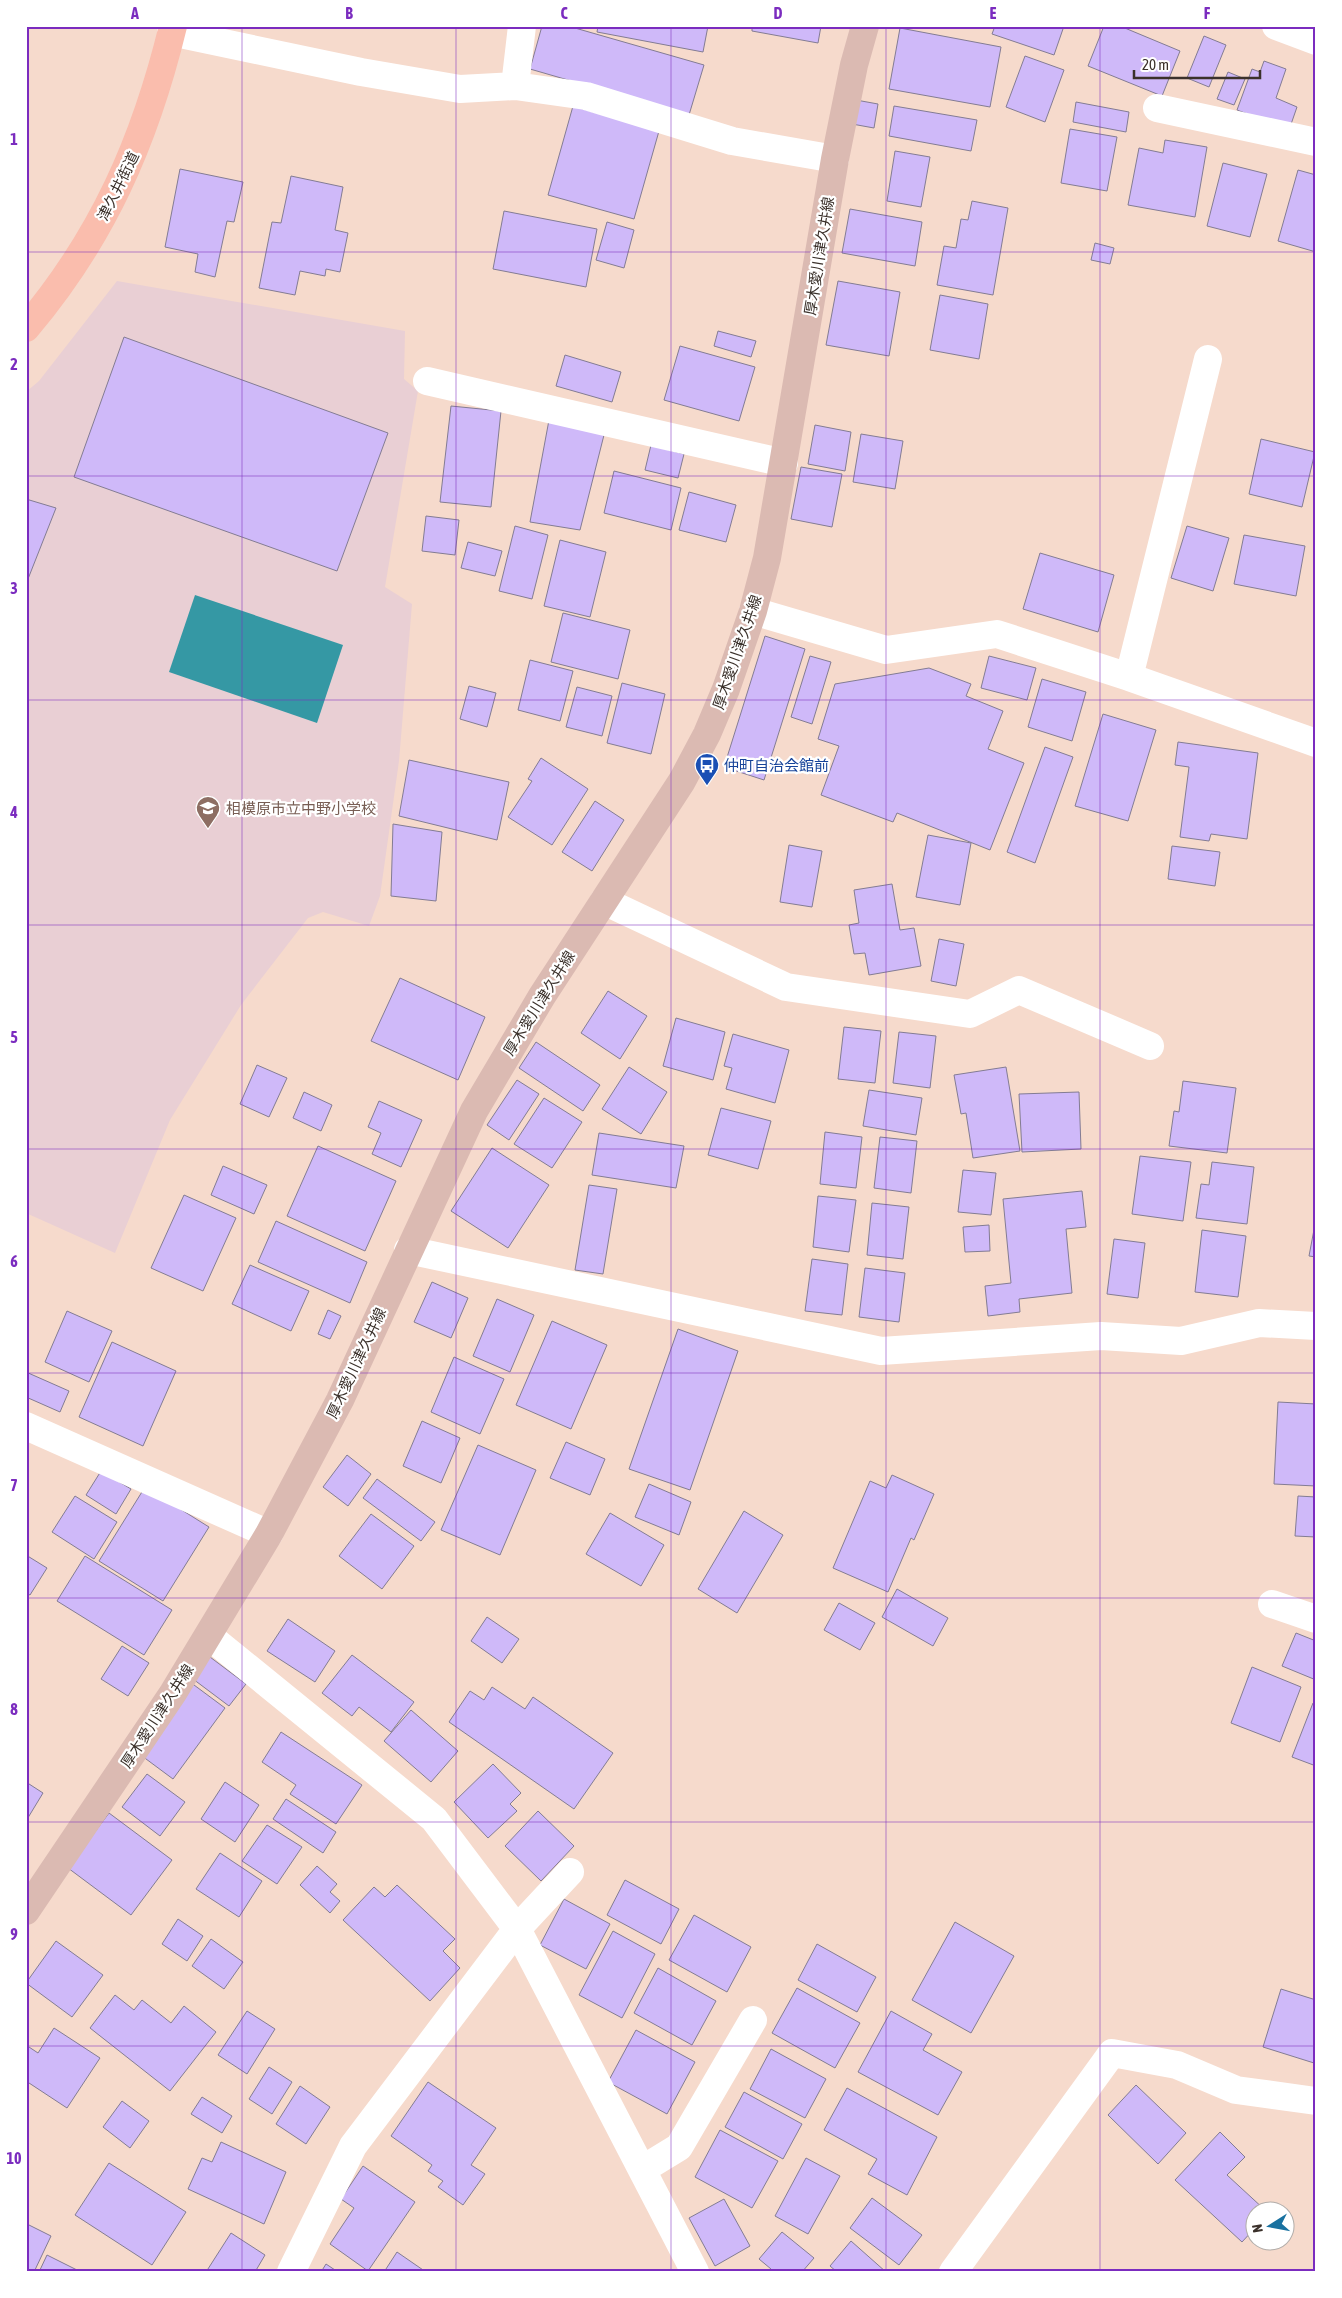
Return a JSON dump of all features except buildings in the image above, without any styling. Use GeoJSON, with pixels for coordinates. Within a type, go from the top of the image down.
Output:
{"type":"FeatureCollection","features":[{"type":"Feature","properties":{"kind":"highway","name":"津久井街道"},"geometry":{"type":"LineString","coordinates":[[26,328],[55,292],[84,250],[116,193],[147,118],[172,29]]}},
{"type":"Feature","properties":{"kind":"main road","name":"厚木愛川津久井線"},"geometry":{"type":"LineString","coordinates":[[26,1911],[209,1636],[269,1534],[340,1400],[408,1250],[474,1112],[542,996],[659,820],[699,750],[726,689],[753,611],[767,558],[835,159],[854,65],[865,26]]}},
{"type":"Feature","properties":{"kind":"street"},"geometry":{"type":"LineString","coordinates":[[515,86],[522,26]]}},
{"type":"Feature","properties":{"kind":"street"},"geometry":{"type":"LineString","coordinates":[[1276,26],[1316,40]]}},
{"type":"Feature","properties":{"kind":"street"},"geometry":{"type":"LineString","coordinates":[[172,29],[361,72],[460,89],[515,86],[586,96],[732,141],[835,159]]}},
{"type":"Feature","properties":{"kind":"street"},"geometry":{"type":"LineString","coordinates":[[1156,108],[1316,142]]}},
{"type":"Feature","properties":{"kind":"street"},"geometry":{"type":"LineString","coordinates":[[1129,677],[1208,359]]}},
{"type":"Feature","properties":{"kind":"street"},"geometry":{"type":"LineString","coordinates":[[427,381],[784,463]]}},
{"type":"Feature","properties":{"kind":"street"},"geometry":{"type":"LineString","coordinates":[[753,611],[886,650],[997,634],[1129,677],[1316,743]]}},
{"type":"Feature","properties":{"kind":"street"},"geometry":{"type":"LineString","coordinates":[[604,901],[786,987],[970,1014],[1019,990],[1150,1046]]}},
{"type":"Feature","properties":{"kind":"street"},"geometry":{"type":"LineString","coordinates":[[408,1250],[881,1351],[1101,1336],[1181,1341],[1259,1323],[1316,1326]]}},
{"type":"Feature","properties":{"kind":"street"},"geometry":{"type":"LineString","coordinates":[[26,1426],[269,1534]]}},
{"type":"Feature","properties":{"kind":"street"},"geometry":{"type":"LineString","coordinates":[[1272,1604],[1316,1619]]}},
{"type":"Feature","properties":{"kind":"street"},"geometry":{"type":"LineString","coordinates":[[209,1636],[434,1819],[517,1930],[695,2272]]}},
{"type":"Feature","properties":{"kind":"street"},"geometry":{"type":"LineString","coordinates":[[291,2272],[352,2146],[517,1930],[570,1872]]}},
{"type":"Feature","properties":{"kind":"street"},"geometry":{"type":"LineString","coordinates":[[643,2169],[679,2147],[753,2020]]}},
{"type":"Feature","properties":{"kind":"street"},"geometry":{"type":"LineString","coordinates":[[953,2272],[1112,2053],[1177,2064],[1236,2090],[1316,2101]]}},
{"type":"Feature","properties":{"kind":"shaded area","name":"相模原市立中野小学校"},"geometry":{"type":"Polygon","coordinates":[[[117,281],[405,331],[404,379],[418,391],[385,587],[412,604],[399,761],[380,896],[369,926],[323,912],[308,918],[241,1005],[170,1120],[115,1253],[26,1213],[26,392],[39,381],[117,281]]]}},
{"type":"Feature","properties":{"kind":"water"},"geometry":{"type":"Polygon","coordinates":[[[195,595],[343,645],[317,723],[169,672],[195,595]]]}},
{"type":"Feature","properties":{"kind":"place","name":"仲町自治会館前"},"geometry":{"type":"Point","coordinates":[707,786]}},
{"type":"Feature","properties":{"kind":"place","name":"相模原市立中野小学校"},"geometry":{"type":"Point","coordinates":[208,829]}}]}
